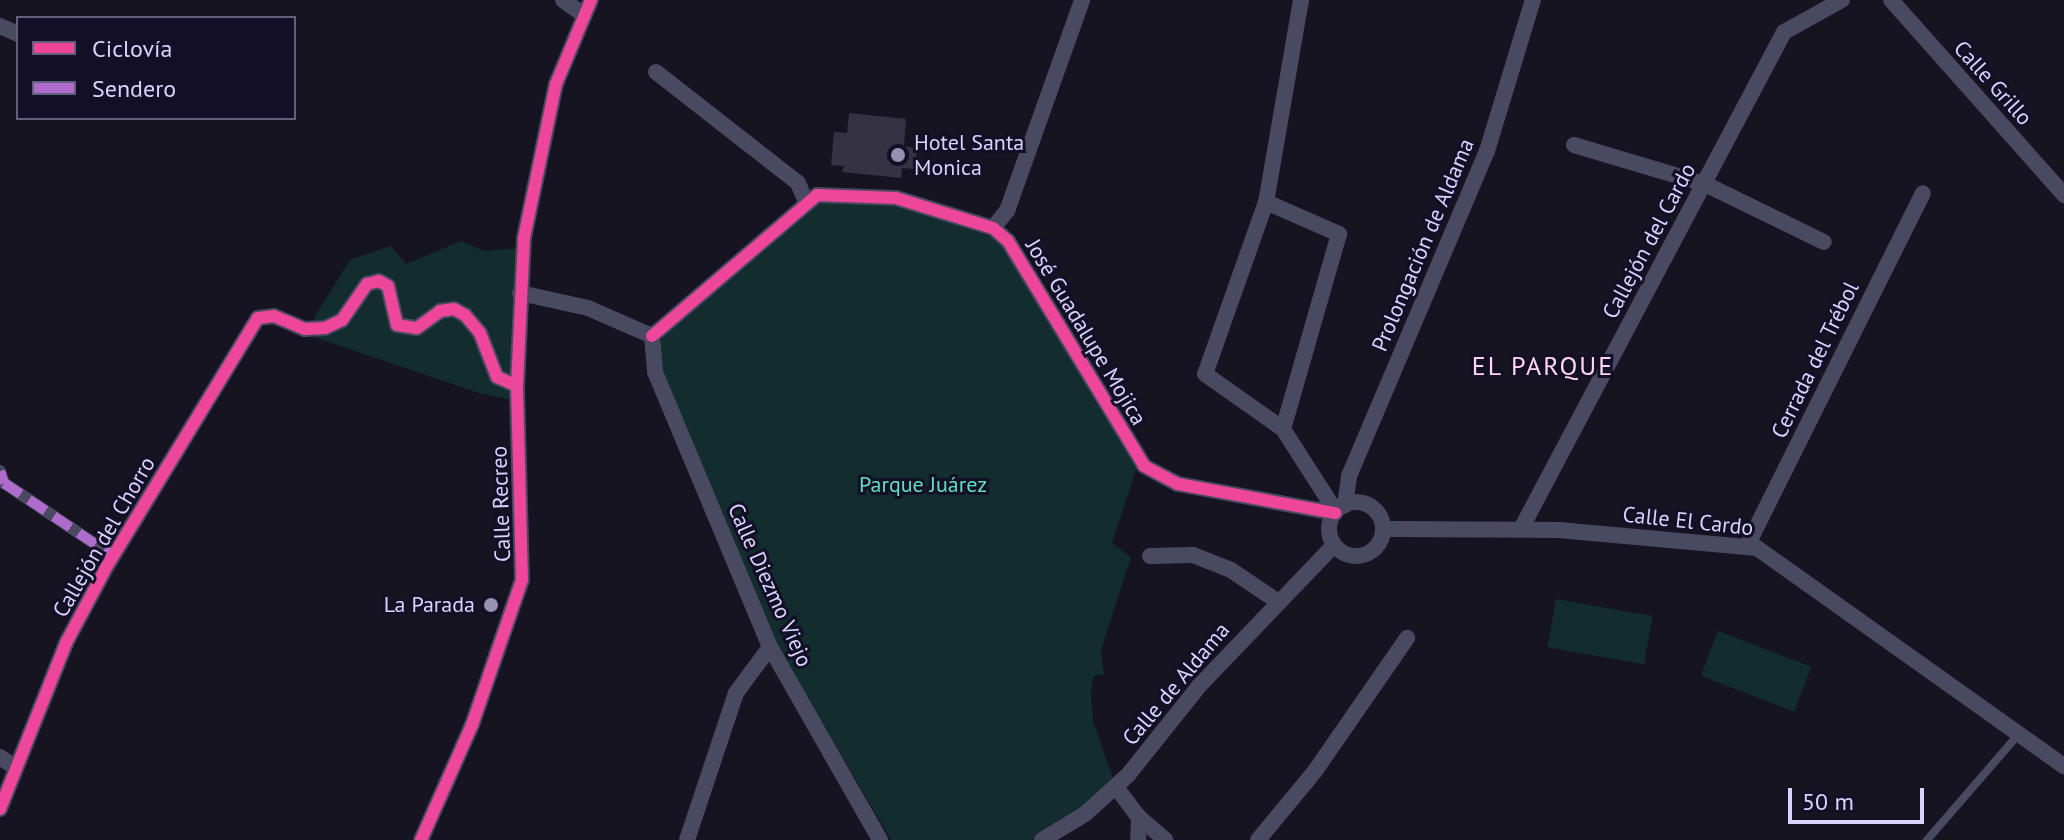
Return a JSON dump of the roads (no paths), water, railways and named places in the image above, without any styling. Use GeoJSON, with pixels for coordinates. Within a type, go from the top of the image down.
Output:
{"type":"FeatureCollection","features":[{"type":"Feature","properties":{"kind":"street"},"geometry":{"type":"LineString","coordinates":[[563,0],[586,7]]}},
{"type":"Feature","properties":{"kind":"street"},"geometry":{"type":"LineString","coordinates":[[520,293],[588,308],[652,336],[806,202],[841,192],[896,198],[993,228],[1007,211],[1082,0]]}},
{"type":"Feature","properties":{"kind":"street"},"geometry":{"type":"LineString","coordinates":[[1301,0],[1266,202],[1205,374],[1283,429],[1339,510]]}},
{"type":"Feature","properties":{"kind":"street","name":"Prolongación de Aldama"},"geometry":{"type":"LineString","coordinates":[[1339,510],[1349,476],[1487,151],[1533,0]]}},
{"type":"Feature","properties":{"kind":"street","name":"Callejón del Cardo"},"geometry":{"type":"LineString","coordinates":[[1521,529],[1784,32],[1842,0]]}},
{"type":"Feature","properties":{"kind":"street","name":"Calle Grillo"},"geometry":{"type":"LineString","coordinates":[[1891,0],[2064,195]]}},
{"type":"Feature","properties":{"kind":"street","name":"Calle Recreo"},"geometry":{"type":"LineString","coordinates":[[421,840],[472,725],[522,580],[517,386],[520,293],[543,143],[566,51],[586,7]]}},
{"type":"Feature","properties":{"kind":"street"},"geometry":{"type":"LineString","coordinates":[[656,72],[798,183],[806,202]]}},
{"type":"Feature","properties":{"kind":"street"},"geometry":{"type":"LineString","coordinates":[[1574,145],[1705,184],[1824,242]]}},
{"type":"Feature","properties":{"kind":"street","name":"Cerrada del Trébol"},"geometry":{"type":"LineString","coordinates":[[1747,546],[1923,193]]}},
{"type":"Feature","properties":{"kind":"street"},"geometry":{"type":"LineString","coordinates":[[1266,202],[1339,234],[1283,429]]}},
{"type":"Feature","properties":{"kind":"street","name":"José Guadalupe Mojica"},"geometry":{"type":"LineString","coordinates":[[993,228],[1022,260],[1144,466],[1178,484],[1339,510]]}},
{"type":"Feature","properties":{"kind":"street","name":"Callejón del Chorro"},"geometry":{"type":"LineString","coordinates":[[0,809],[66,643],[113,556],[258,318],[282,317],[305,329],[325,328],[342,320],[367,284],[379,281],[388,286],[397,325],[417,328],[440,311],[454,309],[465,315],[480,333],[497,377],[517,386]]}},
{"type":"Feature","properties":{"kind":"street","name":"Calle Diezmo Viejo"},"geometry":{"type":"LineString","coordinates":[[652,336],[655,372],[770,647],[880,840]]}},
{"type":"Feature","properties":{"kind":"street"},"geometry":{"type":"LineString","coordinates":[[0,471],[4,483],[113,556]]}},
{"type":"Feature","properties":{"kind":"street"},"geometry":{"type":"LineString","coordinates":[[1368,505],[1379,514],[1384,529],[1376,547],[1362,555],[1347,554],[1334,545],[1330,534],[1339,510],[1368,505]]}},
{"type":"Feature","properties":{"kind":"street","name":"Calle El Cardo"},"geometry":{"type":"LineString","coordinates":[[1384,529],[1521,529],[1747,546],[1787,566],[2017,736],[2064,766]]}},
{"type":"Feature","properties":{"kind":"street","name":"Calle de Aldama"},"geometry":{"type":"LineString","coordinates":[[1042,840],[1116,787],[1277,601],[1334,545]]}},
{"type":"Feature","properties":{"kind":"street"},"geometry":{"type":"LineString","coordinates":[[1150,556],[1193,555],[1231,570],[1277,601]]}},
{"type":"Feature","properties":{"kind":"street"},"geometry":{"type":"LineString","coordinates":[[1258,840],[1315,771],[1407,638]]}},
{"type":"Feature","properties":{"kind":"street"},"geometry":{"type":"LineString","coordinates":[[687,840],[736,693],[770,647]]}},
{"type":"Feature","properties":{"kind":"street"},"geometry":{"type":"LineString","coordinates":[[0,757],[16,768]]}},
{"type":"Feature","properties":{"kind":"street"},"geometry":{"type":"LineString","coordinates":[[1116,787],[1139,817],[1165,840]]}},
{"type":"Feature","properties":{"kind":"street"},"geometry":{"type":"LineString","coordinates":[[1138,840],[1139,817]]}},
{"type":"Feature","properties":{"kind":"lane"},"geometry":{"type":"LineString","coordinates":[[1927,840],[2017,736]]}},
{"type":"Feature","properties":{"kind":"place","name":"Hotel Santa Monica"},"geometry":{"type":"Point","coordinates":[898,155]}},
{"type":"Feature","properties":{"kind":"place","name":"La Parada"},"geometry":{"type":"Point","coordinates":[491,605]}},
{"type":"Feature","properties":{"kind":"district","name":"EL PARQUE"},"geometry":{"type":"Point","coordinates":[1543,366]}},
{"type":"Feature","properties":{"kind":"park label","name":"Parque Juárez"},"geometry":{"type":"Point","coordinates":[923,485]}}]}
